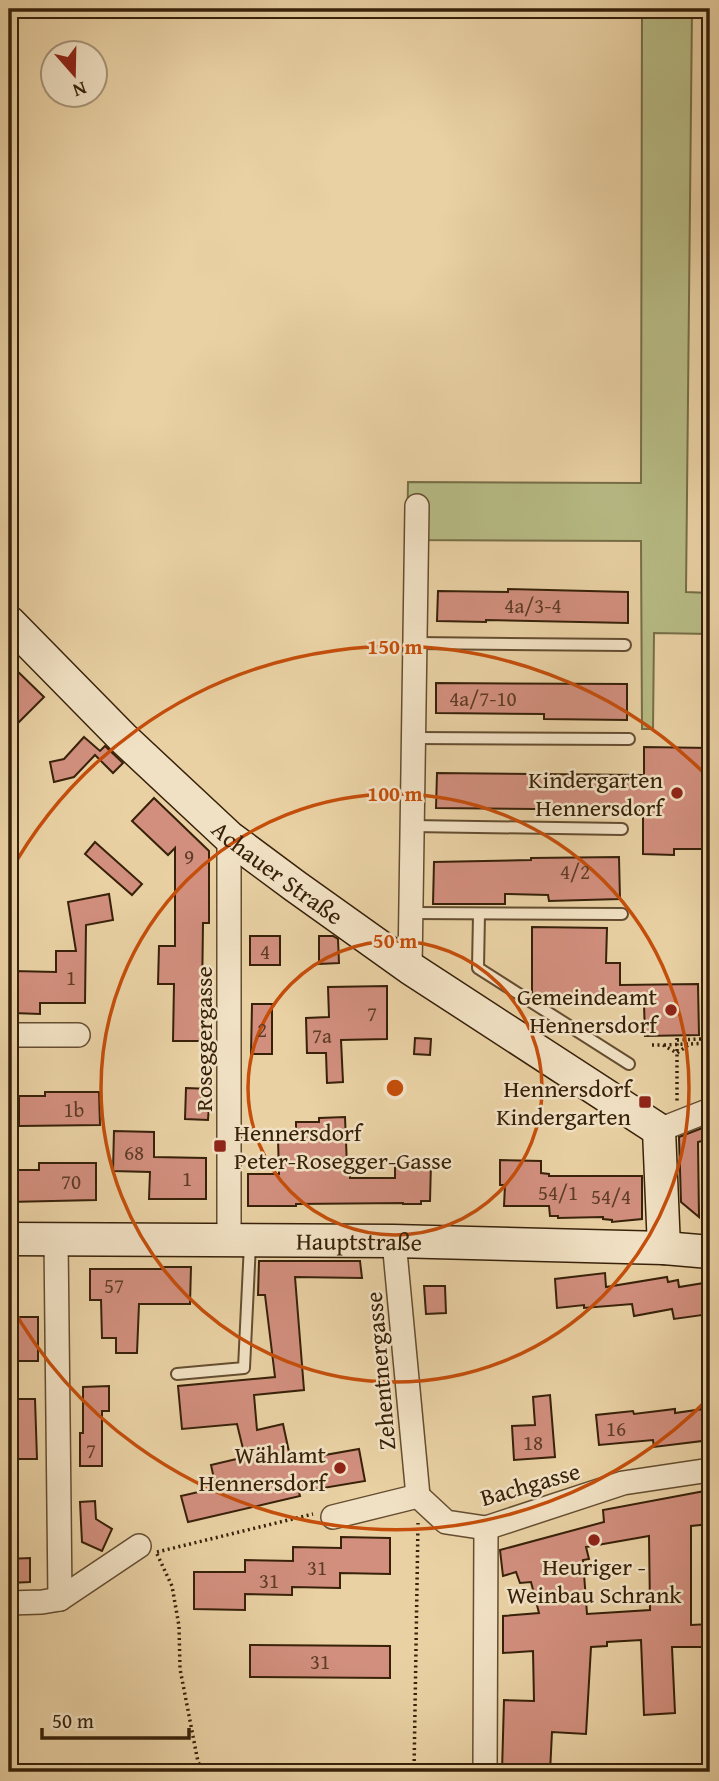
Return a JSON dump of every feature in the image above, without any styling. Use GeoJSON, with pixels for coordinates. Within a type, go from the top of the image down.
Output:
{"type":"FeatureCollection","features":[{"type":"Feature","properties":{"kind":"street"},"geometry":{"type":"LineString","coordinates":[[410,968],[417,506]]}},
{"type":"Feature","properties":{"kind":"street","name":"Achauer Straße"},"geometry":{"type":"LineString","coordinates":[[9,622],[123,738],[229,837],[410,968],[659,1130]]}},
{"type":"Feature","properties":{"kind":"street","name":"Roseggergasse"},"geometry":{"type":"LineString","coordinates":[[229,837],[240,1241]]}},
{"type":"Feature","properties":{"kind":"street"},"geometry":{"type":"LineString","coordinates":[[9,1035],[78,1035]]}},
{"type":"Feature","properties":{"kind":"street"},"geometry":{"type":"LineString","coordinates":[[664,1248],[659,1130],[710,1110]]}},
{"type":"Feature","properties":{"kind":"street","name":"Hauptstraße"},"geometry":{"type":"LineString","coordinates":[[9,1239],[394,1241],[664,1248],[710,1252]]}},
{"type":"Feature","properties":{"kind":"street"},"geometry":{"type":"LineString","coordinates":[[56,1239],[60,1599]]}},
{"type":"Feature","properties":{"kind":"street","name":"Zehentnergasse"},"geometry":{"type":"LineString","coordinates":[[394,1241],[418,1496]]}},
{"type":"Feature","properties":{"kind":"street","name":"Bachgasse"},"geometry":{"type":"LineString","coordinates":[[418,1496],[446,1522],[486,1528],[623,1483],[710,1470]]}},
{"type":"Feature","properties":{"kind":"street"},"geometry":{"type":"LineString","coordinates":[[332,1517],[418,1496]]}},
{"type":"Feature","properties":{"kind":"street"},"geometry":{"type":"LineString","coordinates":[[485,1772],[486,1528]]}},
{"type":"Feature","properties":{"kind":"street"},"geometry":{"type":"LineString","coordinates":[[9,1603],[60,1599],[147,1549]]}},
{"type":"Feature","properties":{"kind":"lane"},"geometry":{"type":"LineString","coordinates":[[415,643],[625,645]]}},
{"type":"Feature","properties":{"kind":"lane"},"geometry":{"type":"LineString","coordinates":[[414,737],[629,739]]}},
{"type":"Feature","properties":{"kind":"lane"},"geometry":{"type":"LineString","coordinates":[[412,827],[622,829]]}},
{"type":"Feature","properties":{"kind":"lane"},"geometry":{"type":"LineString","coordinates":[[411,913],[622,914]]}},
{"type":"Feature","properties":{"kind":"lane"},"geometry":{"type":"LineString","coordinates":[[479,914],[478,968],[629,1064]]}},
{"type":"Feature","properties":{"kind":"lane"},"geometry":{"type":"LineString","coordinates":[[177,1374],[244,1368],[240,1241]]}},
{"type":"Feature","properties":{"kind":"path"},"geometry":{"type":"LineString","coordinates":[[652,1045],[702,1039],[709,1043]]}},
{"type":"Feature","properties":{"kind":"path"},"geometry":{"type":"LineString","coordinates":[[677,1041],[690,1044],[709,1043]]}},
{"type":"Feature","properties":{"kind":"path"},"geometry":{"type":"LineString","coordinates":[[677,1041],[677,1104]]}},
{"type":"Feature","properties":{"kind":"path"},"geometry":{"type":"LineString","coordinates":[[677,1053],[690,1044]]}},
{"type":"Feature","properties":{"kind":"path"},"geometry":{"type":"LineString","coordinates":[[663,1045],[677,1053]]}},
{"type":"Feature","properties":{"kind":"path"},"geometry":{"type":"LineString","coordinates":[[414,1772],[418,1496]]}},
{"type":"Feature","properties":{"kind":"path"},"geometry":{"type":"LineString","coordinates":[[204,1772],[198,1762],[180,1669],[179,1626],[172,1586],[147,1549],[321,1512],[332,1517]]}},
{"type":"Feature","properties":{"kind":"green space"},"geometry":{"type":"Polygon","coordinates":[[[642,9],[692,9],[686,592],[710,593],[710,634],[654,633],[653,729],[642,729],[641,541],[407,540],[408,482],[641,483],[642,9]]]}},
{"type":"Feature","properties":{"kind":"building"},"geometry":{"type":"Polygon","coordinates":[[[508,589],[628,592],[628,623],[437,621],[438,591],[508,592],[508,589]]]}},
{"type":"Feature","properties":{"kind":"building"},"geometry":{"type":"Polygon","coordinates":[[[9,663],[44,697],[19,722],[9,712],[9,663]]]}},
{"type":"Feature","properties":{"kind":"building"},"geometry":{"type":"Polygon","coordinates":[[[436,683],[627,684],[627,720],[544,719],[544,714],[436,713],[436,683]]]}},
{"type":"Feature","properties":{"kind":"building"},"geometry":{"type":"Polygon","coordinates":[[[84,737],[100,751],[105,746],[123,763],[113,773],[95,755],[74,777],[54,782],[50,762],[64,759],[84,737]]]}},
{"type":"Feature","properties":{"kind":"building"},"geometry":{"type":"Polygon","coordinates":[[[644,747],[710,748],[710,838],[706,838],[706,849],[674,849],[674,855],[643,854],[643,810],[436,808],[437,773],[644,775],[644,747]]]}},
{"type":"Feature","properties":{"kind":"building"},"geometry":{"type":"Polygon","coordinates":[[[154,798],[209,851],[209,923],[203,923],[204,1041],[173,1041],[174,984],[158,984],[159,946],[175,946],[175,848],[168,855],[132,821],[154,798]]]}},
{"type":"Feature","properties":{"kind":"building"},"geometry":{"type":"Polygon","coordinates":[[[95,842],[142,884],[132,895],[85,854],[95,842]]]}},
{"type":"Feature","properties":{"kind":"building"},"geometry":{"type":"Polygon","coordinates":[[[619,857],[620,899],[549,901],[548,895],[505,894],[505,904],[433,904],[434,862],[619,857]]]}},
{"type":"Feature","properties":{"kind":"building"},"geometry":{"type":"Polygon","coordinates":[[[109,894],[113,920],[86,925],[85,1003],[40,1003],[40,1014],[13,1013],[13,971],[56,972],[56,951],[76,951],[68,902],[109,894]]]}},
{"type":"Feature","properties":{"kind":"building"},"geometry":{"type":"Polygon","coordinates":[[[532,927],[607,928],[606,963],[620,963],[620,985],[698,984],[699,1035],[645,1036],[644,1004],[549,1004],[532,993],[532,927]]]}},
{"type":"Feature","properties":{"kind":"building"},"geometry":{"type":"Polygon","coordinates":[[[250,936],[280,936],[280,965],[250,965],[250,936]]]}},
{"type":"Feature","properties":{"kind":"building"},"geometry":{"type":"Polygon","coordinates":[[[319,936],[333,936],[338,939],[339,963],[319,964],[319,936]]]}},
{"type":"Feature","properties":{"kind":"building"},"geometry":{"type":"Polygon","coordinates":[[[387,986],[387,1039],[341,1040],[343,1082],[327,1083],[326,1053],[307,1053],[306,1018],[329,1017],[328,987],[387,986]]]}},
{"type":"Feature","properties":{"kind":"building"},"geometry":{"type":"Polygon","coordinates":[[[252,1004],[272,1004],[272,1054],[251,1054],[252,1004]]]}},
{"type":"Feature","properties":{"kind":"building"},"geometry":{"type":"Polygon","coordinates":[[[415,1038],[431,1039],[430,1055],[414,1054],[415,1038]]]}},
{"type":"Feature","properties":{"kind":"building"},"geometry":{"type":"Polygon","coordinates":[[[186,1088],[210,1089],[208,1120],[185,1119],[186,1088]]]}},
{"type":"Feature","properties":{"kind":"building"},"geometry":{"type":"Polygon","coordinates":[[[45,1092],[99,1092],[100,1125],[19,1126],[19,1096],[45,1096],[45,1092]]]}},
{"type":"Feature","properties":{"kind":"building"},"geometry":{"type":"Polygon","coordinates":[[[345,1117],[350,1178],[395,1178],[395,1167],[404,1168],[404,1163],[431,1163],[430,1201],[421,1201],[421,1204],[248,1206],[248,1174],[279,1174],[278,1139],[296,1139],[296,1122],[319,1122],[319,1118],[345,1117]]]}},
{"type":"Feature","properties":{"kind":"building"},"geometry":{"type":"Polygon","coordinates":[[[710,1125],[710,1139],[698,1142],[699,1217],[681,1202],[679,1137],[710,1125]]]}},
{"type":"Feature","properties":{"kind":"building"},"geometry":{"type":"Polygon","coordinates":[[[114,1131],[154,1132],[154,1157],[206,1158],[206,1199],[149,1199],[150,1172],[113,1171],[114,1131]]]}},
{"type":"Feature","properties":{"kind":"building"},"geometry":{"type":"Polygon","coordinates":[[[500,1160],[541,1161],[541,1173],[549,1176],[642,1176],[642,1219],[612,1222],[603,1217],[558,1218],[550,1216],[549,1206],[504,1206],[505,1185],[500,1185],[500,1160]]]}},
{"type":"Feature","properties":{"kind":"building"},"geometry":{"type":"Polygon","coordinates":[[[39,1163],[96,1163],[96,1200],[9,1202],[9,1170],[39,1170],[39,1163]]]}},
{"type":"Feature","properties":{"kind":"building"},"geometry":{"type":"Polygon","coordinates":[[[259,1261],[360,1261],[362,1278],[295,1277],[304,1390],[254,1395],[257,1430],[283,1424],[291,1461],[359,1449],[365,1481],[299,1492],[300,1496],[188,1522],[181,1496],[216,1488],[211,1465],[245,1457],[237,1424],[182,1429],[178,1386],[275,1377],[265,1295],[258,1295],[259,1261]]]}},
{"type":"Feature","properties":{"kind":"building"},"geometry":{"type":"Polygon","coordinates":[[[191,1267],[190,1304],[139,1304],[137,1353],[116,1353],[116,1338],[102,1338],[101,1300],[90,1300],[90,1269],[191,1267]]]}},
{"type":"Feature","properties":{"kind":"building"},"geometry":{"type":"Polygon","coordinates":[[[605,1273],[606,1287],[667,1277],[668,1282],[678,1280],[679,1287],[710,1282],[710,1314],[674,1319],[672,1309],[634,1316],[632,1304],[557,1308],[555,1279],[605,1273]]]}},
{"type":"Feature","properties":{"kind":"building"},"geometry":{"type":"Polygon","coordinates":[[[424,1286],[445,1286],[446,1313],[426,1314],[424,1286]]]}},
{"type":"Feature","properties":{"kind":"building"},"geometry":{"type":"Polygon","coordinates":[[[12,1317],[38,1317],[38,1361],[12,1361],[12,1317]]]}},
{"type":"Feature","properties":{"kind":"building"},"geometry":{"type":"Polygon","coordinates":[[[109,1386],[109,1411],[102,1411],[102,1466],[80,1466],[83,1387],[109,1386]]]}},
{"type":"Feature","properties":{"kind":"building"},"geometry":{"type":"Polygon","coordinates":[[[550,1395],[555,1457],[514,1460],[512,1426],[535,1425],[533,1397],[550,1395]]]}},
{"type":"Feature","properties":{"kind":"building"},"geometry":{"type":"Polygon","coordinates":[[[14,1399],[35,1399],[37,1459],[10,1459],[9,1437],[15,1436],[14,1399]]]}},
{"type":"Feature","properties":{"kind":"building"},"geometry":{"type":"Polygon","coordinates":[[[710,1408],[710,1440],[654,1447],[653,1440],[599,1445],[596,1415],[675,1409],[675,1413],[710,1408]]]}},
{"type":"Feature","properties":{"kind":"building"},"geometry":{"type":"Polygon","coordinates":[[[710,1490],[710,1524],[691,1526],[691,1625],[710,1624],[710,1647],[672,1647],[675,1713],[644,1715],[641,1640],[607,1642],[607,1646],[591,1647],[586,1734],[552,1732],[550,1772],[502,1772],[504,1700],[534,1701],[533,1651],[503,1653],[503,1616],[539,1613],[531,1582],[520,1583],[516,1572],[503,1576],[500,1550],[604,1522],[603,1510],[710,1490]],[[649,1536],[586,1547],[589,1559],[583,1560],[587,1614],[650,1610],[649,1536]]]}},
{"type":"Feature","properties":{"kind":"building"},"geometry":{"type":"Polygon","coordinates":[[[95,1501],[96,1519],[112,1529],[102,1551],[82,1542],[80,1502],[95,1501]]]}},
{"type":"Feature","properties":{"kind":"building"},"geometry":{"type":"Polygon","coordinates":[[[341,1537],[390,1538],[390,1574],[340,1573],[340,1588],[292,1587],[292,1595],[245,1594],[245,1610],[194,1609],[194,1572],[245,1572],[245,1560],[293,1561],[293,1547],[341,1548],[341,1537]]]}},
{"type":"Feature","properties":{"kind":"building"},"geometry":{"type":"Polygon","coordinates":[[[30,1558],[30,1582],[9,1583],[9,1559],[30,1558]]]}},
{"type":"Feature","properties":{"kind":"building"},"geometry":{"type":"Polygon","coordinates":[[[250,1645],[390,1646],[390,1678],[250,1677],[250,1645]]]}},
{"type":"Feature","properties":{"kind":"place","name":"Kindergarten Hennersdorf"},"geometry":{"type":"Point","coordinates":[677,793]}},
{"type":"Feature","properties":{"kind":"place","name":"Gemeindeamt Hennersdorf"},"geometry":{"type":"Point","coordinates":[671,1010]}},
{"type":"Feature","properties":{"kind":"place","name":"Hennersdorf Kindergarten"},"geometry":{"type":"Point","coordinates":[645,1102]}},
{"type":"Feature","properties":{"kind":"place","name":"Hennersdorf Peter-Rosegger-Gasse"},"geometry":{"type":"Point","coordinates":[220,1146]}},
{"type":"Feature","properties":{"kind":"place","name":"Wählamt Hennersdorf"},"geometry":{"type":"Point","coordinates":[340,1468]}},
{"type":"Feature","properties":{"kind":"place","name":"Heuriger - Weinbau Schrank"},"geometry":{"type":"Point","coordinates":[594,1540]}}]}
